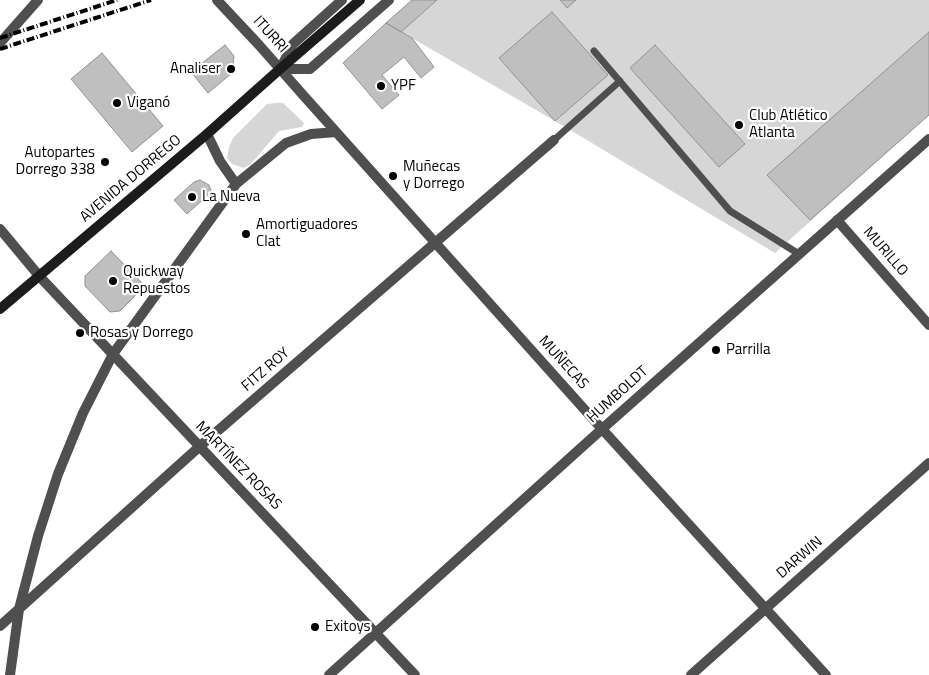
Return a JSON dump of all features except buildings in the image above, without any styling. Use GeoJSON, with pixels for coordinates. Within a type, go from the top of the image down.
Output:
{"type":"FeatureCollection","features":[{"type":"Feature","properties":{"kind":"main road","name":"AVENIDA DORREGO"},"geometry":{"type":"LineString","coordinates":[[0,309],[207,134],[360,0]]}},
{"type":"Feature","properties":{"kind":"street"},"geometry":{"type":"LineString","coordinates":[[0,43],[38,0]]}},
{"type":"Feature","properties":{"kind":"street","name":"ITURRI"},"geometry":{"type":"LineString","coordinates":[[218,0],[280,69]]}},
{"type":"Feature","properties":{"kind":"street","name":"AVENIDA DORREGO"},"geometry":{"type":"LineString","coordinates":[[280,69],[293,44],[342,0]]}},
{"type":"Feature","properties":{"kind":"street"},"geometry":{"type":"LineString","coordinates":[[280,69],[310,69],[389,0]]}},
{"type":"Feature","properties":{"kind":"street","name":"MUÑECAS"},"geometry":{"type":"LineString","coordinates":[[280,69],[602,429],[826,675]]}},
{"type":"Feature","properties":{"kind":"street"},"geometry":{"type":"LineString","coordinates":[[10,675],[19,609],[38,536],[58,474],[84,413],[113,354],[236,184],[286,143],[311,134],[336,132]]}},
{"type":"Feature","properties":{"kind":"street"},"geometry":{"type":"LineString","coordinates":[[207,134],[220,161],[236,184]]}},
{"type":"Feature","properties":{"kind":"street","name":"HUMBOLDT"},"geometry":{"type":"LineString","coordinates":[[329,675],[602,429],[929,139]]}},
{"type":"Feature","properties":{"kind":"street","name":"FITZ ROY"},"geometry":{"type":"LineString","coordinates":[[0,626],[199,447],[554,140]]}},
{"type":"Feature","properties":{"kind":"street","name":"MURILLO"},"geometry":{"type":"LineString","coordinates":[[837,220],[929,325]]}},
{"type":"Feature","properties":{"kind":"street","name":"MARTÍNEZ ROSAS"},"geometry":{"type":"LineString","coordinates":[[0,229],[40,276],[199,447],[415,675]]}},
{"type":"Feature","properties":{"kind":"street","name":"DARWIN"},"geometry":{"type":"LineString","coordinates":[[691,675],[929,463]]}},
{"type":"Feature","properties":{"kind":"lane"},"geometry":{"type":"LineString","coordinates":[[594,52],[730,211],[799,254]]}},
{"type":"Feature","properties":{"kind":"lane"},"geometry":{"type":"LineString","coordinates":[[554,140],[620,81]]}},
{"type":"Feature","properties":{"kind":"shaded area","name":"Club Atlético Atlanta"},"geometry":{"type":"Polygon","coordinates":[[[412,0],[929,0],[929,115],[775,253],[567,128],[386,23],[412,0]]]}},
{"type":"Feature","properties":{"kind":"shaded area"},"geometry":{"type":"Polygon","coordinates":[[[283,103],[304,123],[302,127],[279,131],[250,165],[243,168],[232,164],[227,158],[233,138],[267,104],[283,103]]]}},
{"type":"Feature","properties":{"kind":"railway"},"geometry":{"type":"LineString","coordinates":[[0,38],[117,0]]}},
{"type":"Feature","properties":{"kind":"railway"},"geometry":{"type":"LineString","coordinates":[[0,49],[151,0]]}},
{"type":"Feature","properties":{"kind":"place","name":"Analiser"},"geometry":{"type":"Point","coordinates":[231,69]}},
{"type":"Feature","properties":{"kind":"place","name":"YPF"},"geometry":{"type":"Point","coordinates":[381,86]}},
{"type":"Feature","properties":{"kind":"place","name":"Viganó"},"geometry":{"type":"Point","coordinates":[117,103]}},
{"type":"Feature","properties":{"kind":"place","name":"Club Atlético Atlanta"},"geometry":{"type":"Point","coordinates":[739,125]}},
{"type":"Feature","properties":{"kind":"place","name":"Autopartes Dorrego 338"},"geometry":{"type":"Point","coordinates":[105,162]}},
{"type":"Feature","properties":{"kind":"place","name":"Muñecas y Dorrego"},"geometry":{"type":"Point","coordinates":[393,176]}},
{"type":"Feature","properties":{"kind":"place","name":"La Nueva"},"geometry":{"type":"Point","coordinates":[192,197]}},
{"type":"Feature","properties":{"kind":"place","name":"Amortiguadores Clat"},"geometry":{"type":"Point","coordinates":[246,234]}},
{"type":"Feature","properties":{"kind":"place","name":"Quickway Repuestos"},"geometry":{"type":"Point","coordinates":[113,281]}},
{"type":"Feature","properties":{"kind":"place","name":"Rosas y Dorrego"},"geometry":{"type":"Point","coordinates":[80,333]}},
{"type":"Feature","properties":{"kind":"place","name":"Parrilla"},"geometry":{"type":"Point","coordinates":[716,350]}},
{"type":"Feature","properties":{"kind":"place","name":"Exitoys"},"geometry":{"type":"Point","coordinates":[315,627]}}]}
